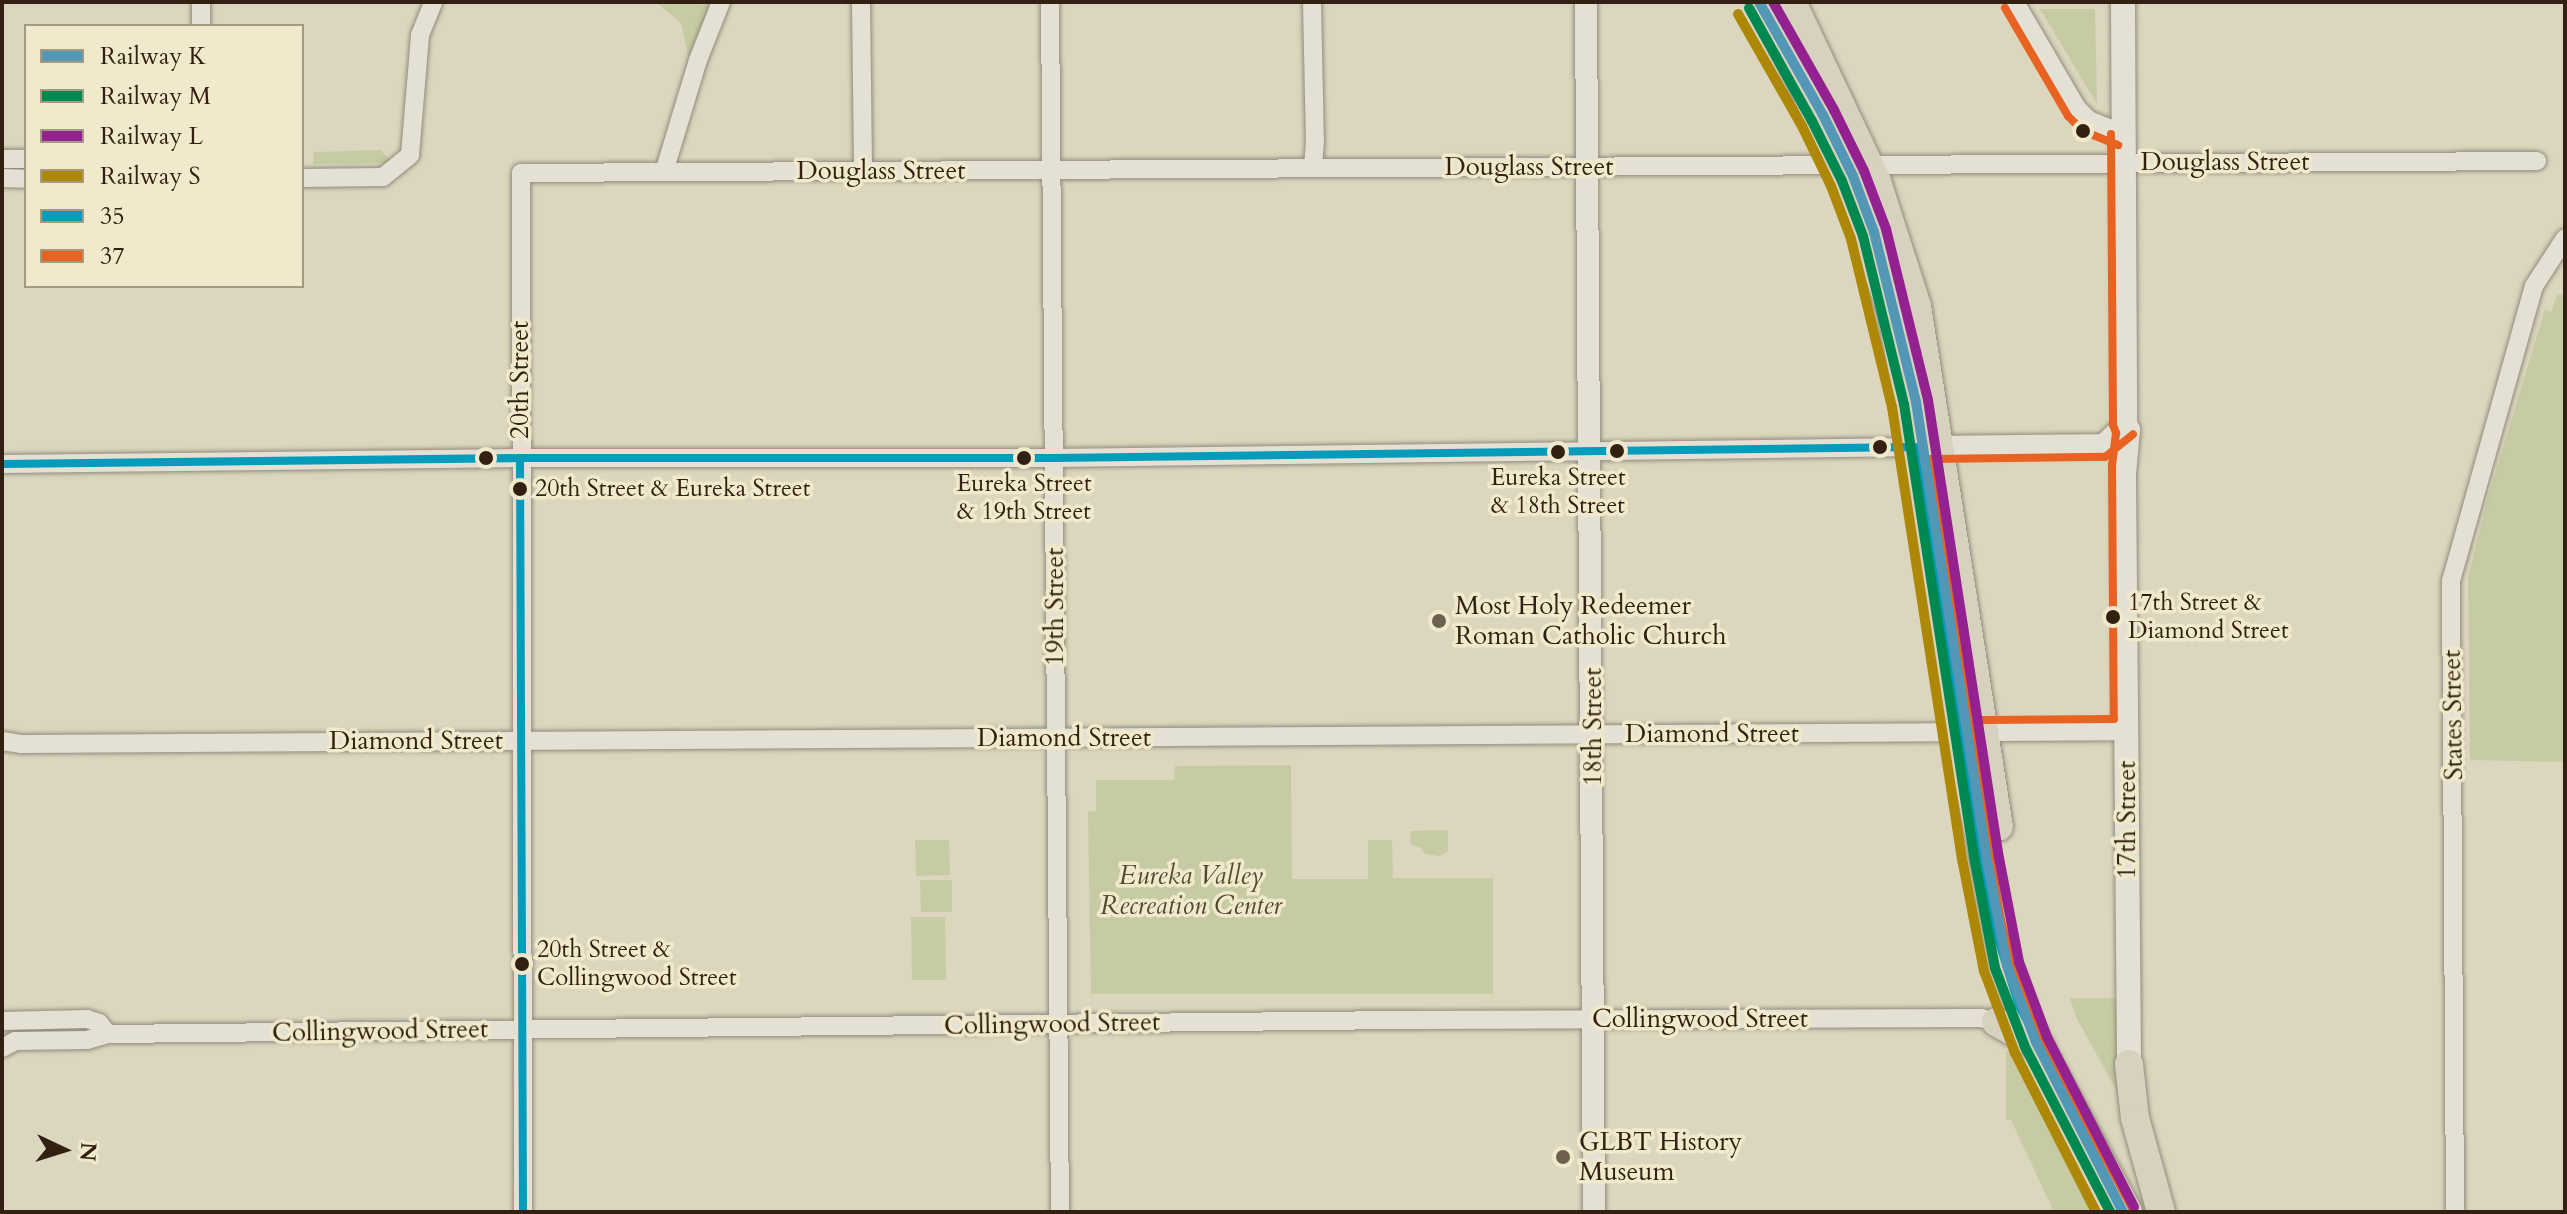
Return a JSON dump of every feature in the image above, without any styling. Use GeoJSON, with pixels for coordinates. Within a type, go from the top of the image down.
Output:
{"type":"FeatureCollection","features":[{"type":"Feature","properties":{"kind":"main road"},"geometry":{"type":"LineString","coordinates":[[1763,2],[1855,164]]}},
{"type":"Feature","properties":{"kind":"main road"},"geometry":{"type":"LineString","coordinates":[[1792,2],[1855,164],[1928,446],[1998,939],[2015,994],[2040,1047],[2128,1212]]}},
{"type":"Feature","properties":{"kind":"main road","name":"17th Street"},"geometry":{"type":"LineString","coordinates":[[2123,2],[2125,425],[2128,430],[2128,459],[2124,464],[2129,1064]]}},
{"type":"Feature","properties":{"kind":"main road"},"geometry":{"type":"LineString","coordinates":[[1971,732],[2031,984],[2049,1026],[2148,1212]]}},
{"type":"Feature","properties":{"kind":"main road"},"geometry":{"type":"LineString","coordinates":[[1996,1022],[2040,1047]]}},
{"type":"Feature","properties":{"kind":"main road"},"geometry":{"type":"LineString","coordinates":[[2129,1064],[2135,1118],[2161,1212]]}},
{"type":"Feature","properties":{"kind":"street"},"geometry":{"type":"LineString","coordinates":[[201,2],[201,24]]}},
{"type":"Feature","properties":{"kind":"street"},"geometry":{"type":"LineString","coordinates":[[304,178],[383,177],[410,155],[420,35],[433,2]]}},
{"type":"Feature","properties":{"kind":"street"},"geometry":{"type":"LineString","coordinates":[[664,172],[698,60],[721,2]]}},
{"type":"Feature","properties":{"kind":"street"},"geometry":{"type":"LineString","coordinates":[[861,2],[863,171]]}},
{"type":"Feature","properties":{"kind":"street","name":"19th Street"},"geometry":{"type":"LineString","coordinates":[[1050,2],[1060,1212]]}},
{"type":"Feature","properties":{"kind":"street"},"geometry":{"type":"LineString","coordinates":[[1312,2],[1313,168]]}},
{"type":"Feature","properties":{"kind":"street","name":"18th Street"},"geometry":{"type":"LineString","coordinates":[[1586,2],[1594,1212]]}},
{"type":"Feature","properties":{"kind":"street"},"geometry":{"type":"LineString","coordinates":[[2015,2],[2077,108],[2089,120],[2123,134]]}},
{"type":"Feature","properties":{"kind":"street"},"geometry":{"type":"LineString","coordinates":[[2,159],[24,159]]}},
{"type":"Feature","properties":{"kind":"street","name":"Douglass Street"},"geometry":{"type":"LineString","coordinates":[[521,173],[2537,161]]}},
{"type":"Feature","properties":{"kind":"street","name":"20th Street"},"geometry":{"type":"LineString","coordinates":[[521,173],[523,1212]]}},
{"type":"Feature","properties":{"kind":"street"},"geometry":{"type":"LineString","coordinates":[[2,178],[24,179]]}},
{"type":"Feature","properties":{"kind":"street","name":"States Street"},"geometry":{"type":"LineString","coordinates":[[2455,1212],[2451,581],[2534,286],[2565,238]]}},
{"type":"Feature","properties":{"kind":"street"},"geometry":{"type":"LineString","coordinates":[[2,464],[520,458],[1054,458],[1591,448],[2104,445],[2125,425]]}},
{"type":"Feature","properties":{"kind":"street"},"geometry":{"type":"LineString","coordinates":[[2104,445],[2124,464]]}},
{"type":"Feature","properties":{"kind":"street","name":"Diamond Street"},"geometry":{"type":"LineString","coordinates":[[2,741],[22,744],[2126,731]]}},
{"type":"Feature","properties":{"kind":"street","name":"Collingwood Street"},"geometry":{"type":"LineString","coordinates":[[3,1047],[15,1041],[87,1040],[108,1034],[1594,1020],[1981,1018],[1996,1022]]}},
{"type":"Feature","properties":{"kind":"street","name":"Collingwood Street"},"geometry":{"type":"LineString","coordinates":[[2,1021],[87,1019],[99,1023],[108,1034]]}},
{"type":"Feature","properties":{"kind":"green space"},"geometry":{"type":"Polygon","coordinates":[[[656,2],[721,2],[698,60],[688,55],[681,23],[656,2]]]}},
{"type":"Feature","properties":{"kind":"green space"},"geometry":{"type":"Polygon","coordinates":[[[2040,9],[2095,9],[2097,104],[2040,9]]]}},
{"type":"Feature","properties":{"kind":"green space"},"geometry":{"type":"Polygon","coordinates":[[[381,150],[390,160],[388,163],[313,164],[314,152],[381,150]]]}},
{"type":"Feature","properties":{"kind":"green space"},"geometry":{"type":"Polygon","coordinates":[[[2557,295],[2565,296],[2565,762],[2470,760],[2468,578],[2487,501],[2545,309],[2551,312],[2557,295]]]}},
{"type":"Feature","properties":{"kind":"green space","name":"Eureka Valley Recreation Center"},"geometry":{"type":"Polygon","coordinates":[[[1291,765],[1292,879],[1368,879],[1368,840],[1392,840],[1393,878],[1493,878],[1493,994],[1091,994],[1088,812],[1096,811],[1096,780],[1174,780],[1175,766],[1291,765]]]}},
{"type":"Feature","properties":{"kind":"green space"},"geometry":{"type":"Polygon","coordinates":[[[1448,830],[1448,852],[1440,856],[1425,854],[1420,847],[1411,845],[1410,831],[1448,830]]]}},
{"type":"Feature","properties":{"kind":"green space"},"geometry":{"type":"Polygon","coordinates":[[[915,840],[949,840],[950,875],[916,876],[915,840]]]}},
{"type":"Feature","properties":{"kind":"green space"},"geometry":{"type":"Polygon","coordinates":[[[920,880],[952,880],[952,912],[921,912],[920,880]]]}},
{"type":"Feature","properties":{"kind":"green space"},"geometry":{"type":"Polygon","coordinates":[[[911,917],[945,917],[946,980],[912,980],[911,917]]]}},
{"type":"Feature","properties":{"kind":"green space"},"geometry":{"type":"Polygon","coordinates":[[[2070,998],[2114,998],[2121,1005],[2119,1095],[2076,1017],[2070,998]]]}},
{"type":"Feature","properties":{"kind":"green space"},"geometry":{"type":"Polygon","coordinates":[[[2014,1048],[2098,1212],[2054,1212],[2011,1120],[2006,1120],[2006,1052],[2014,1048]]]}},
{"type":"Feature","properties":{"kind":"rail line","name":"K"},"geometry":{"type":"LineString","coordinates":[[1759,2],[1823,115],[1853,176],[1874,232],[1916,402],[1987,860],[2007,965],[2036,1042],[2123,1212]]}},
{"type":"Feature","properties":{"kind":"rail line","name":"L"},"geometry":{"type":"LineString","coordinates":[[1773,2],[1834,110],[1864,171],[1886,229],[1928,400],[1999,858],[2019,962],[2047,1037],[2134,1207]]}},
{"type":"Feature","properties":{"kind":"rail line","name":"M"},"geometry":{"type":"LineString","coordinates":[[1749,8],[1812,121],[1842,181],[1863,236],[1904,404],[1975,862],[1995,968],[2025,1047],[2110,1212]]}},
{"type":"Feature","properties":{"kind":"rail line","name":"S"},"geometry":{"type":"LineString","coordinates":[[1738,14],[1802,126],[1831,186],[1851,239],[1892,407],[1963,864],[1984,971],[2015,1053],[2096,1212]]}},
{"type":"Feature","properties":{"kind":"transit line","name":"37"},"geometry":{"type":"LineString","coordinates":[[2005,8],[2068,116],[2083,131],[2118,145]]}},
{"type":"Feature","properties":{"kind":"transit line","name":"37"},"geometry":{"type":"LineString","coordinates":[[2111,134],[2113,425],[2116,433],[2112,464],[2114,719],[1981,720],[1973,724],[1970,733],[2001,920],[2019,987],[2038,1032],[2134,1212]]}},
{"type":"Feature","properties":{"kind":"transit line","name":"37"},"geometry":{"type":"LineString","coordinates":[[1986,791],[1971,730],[1931,459],[2105,457],[2133,434]]}},
{"type":"Feature","properties":{"kind":"transit line","name":"35"},"geometry":{"type":"LineString","coordinates":[[2,464],[520,458],[1054,458],[1917,447],[1959,732],[1998,939],[2019,1006],[2091,1141]]}},
{"type":"Feature","properties":{"kind":"transit line","name":"35"},"geometry":{"type":"LineString","coordinates":[[520,458],[523,1212]]}},
{"type":"Feature","properties":{"kind":"place","name":"Eureka Street & 18th Street"},"geometry":{"type":"Point","coordinates":[1558,452]}},
{"type":"Feature","properties":{"kind":"place","name":"Eureka Street & 19th Street"},"geometry":{"type":"Point","coordinates":[1024,458]}},
{"type":"Feature","properties":{"kind":"place","name":"20th Street & Eureka Street"},"geometry":{"type":"Point","coordinates":[520,489]}},
{"type":"Feature","properties":{"kind":"place","name":"17th Street & Diamond Street"},"geometry":{"type":"Point","coordinates":[2113,617]}},
{"type":"Feature","properties":{"kind":"place","name":"Most Holy Redeemer Roman Catholic Church"},"geometry":{"type":"Point","coordinates":[1439,621]}},
{"type":"Feature","properties":{"kind":"place","name":"20th Street & Collingwood Street"},"geometry":{"type":"Point","coordinates":[522,964]}},
{"type":"Feature","properties":{"kind":"place","name":"GLBT History Museum"},"geometry":{"type":"Point","coordinates":[1563,1157]}}]}
